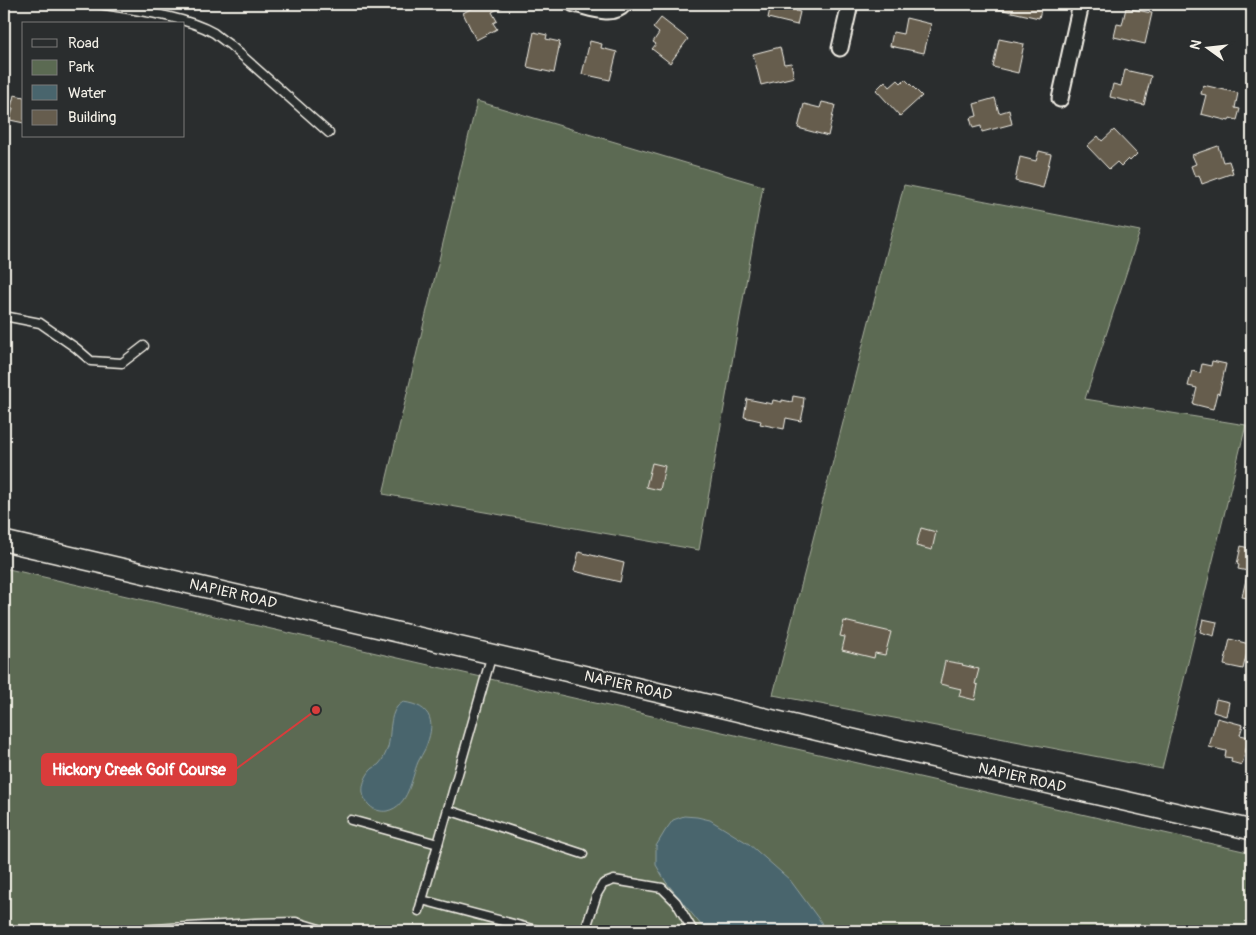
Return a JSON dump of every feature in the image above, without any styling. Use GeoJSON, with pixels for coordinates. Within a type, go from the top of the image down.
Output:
{"type":"FeatureCollection","features":[{"type":"Feature","properties":{"kind":"street"},"geometry":{"type":"LineString","coordinates":[[574,4],[608,12],[618,9],[624,4]]}},
{"type":"Feature","properties":{"kind":"street"},"geometry":{"type":"LineString","coordinates":[[840,48],[850,4]]}},
{"type":"Feature","properties":{"kind":"street"},"geometry":{"type":"LineString","coordinates":[[1060,99],[1081,4]]}},
{"type":"Feature","properties":{"kind":"street","name":"NAPIER ROAD"},"geometry":{"type":"LineString","coordinates":[[4,541],[882,746],[1252,830]]}},
{"type":"Feature","properties":{"kind":"lane"},"geometry":{"type":"LineString","coordinates":[[99,4],[168,17],[193,24],[214,33],[329,133]]}},
{"type":"Feature","properties":{"kind":"lane"},"geometry":{"type":"LineString","coordinates":[[4,316],[40,323],[91,361],[122,363],[144,346]]}},
{"type":"Feature","properties":{"kind":"lane"},"geometry":{"type":"LineString","coordinates":[[419,910],[492,654]]}},
{"type":"Feature","properties":{"kind":"lane"},"geometry":{"type":"LineString","coordinates":[[448,810],[583,854]]}},
{"type":"Feature","properties":{"kind":"lane"},"geometry":{"type":"LineString","coordinates":[[351,820],[438,844]]}},
{"type":"Feature","properties":{"kind":"lane"},"geometry":{"type":"LineString","coordinates":[[584,931],[602,884],[614,880],[662,888],[676,902],[693,931]]}},
{"type":"Feature","properties":{"kind":"lane"},"geometry":{"type":"LineString","coordinates":[[422,900],[518,928],[540,931]]}},
{"type":"Feature","properties":{"kind":"lane"},"geometry":{"type":"LineString","coordinates":[[121,931],[255,922],[296,922],[326,931]]}},
{"type":"Feature","properties":{"kind":"green space"},"geometry":{"type":"Polygon","coordinates":[[[477,101],[763,186],[699,550],[383,494],[477,101]]]}},
{"type":"Feature","properties":{"kind":"green space"},"geometry":{"type":"Polygon","coordinates":[[[904,185],[1140,231],[1085,399],[1246,425],[1162,769],[773,695],[904,185]]]}},
{"type":"Feature","properties":{"kind":"green space"},"geometry":{"type":"Polygon","coordinates":[[[4,568],[1252,853],[1252,931],[4,931],[4,568]]]}},
{"type":"Feature","properties":{"kind":"water"},"geometry":{"type":"Polygon","coordinates":[[[403,702],[421,707],[426,712],[431,724],[430,731],[425,749],[418,762],[405,798],[394,808],[380,811],[372,807],[364,798],[363,788],[365,779],[370,771],[379,764],[384,756],[388,747],[394,711],[403,702]]]}},
{"type":"Feature","properties":{"kind":"water"},"geometry":{"type":"Polygon","coordinates":[[[684,816],[710,820],[749,844],[790,880],[821,922],[824,931],[706,931],[666,882],[656,865],[656,846],[673,820],[684,816]]]}},
{"type":"Feature","properties":{"kind":"building"},"geometry":{"type":"Polygon","coordinates":[[[480,4],[508,4],[492,12],[497,21],[493,23],[497,29],[476,40],[463,13],[480,4]]]}},
{"type":"Feature","properties":{"kind":"building"},"geometry":{"type":"Polygon","coordinates":[[[771,4],[797,4],[796,11],[800,12],[797,25],[768,18],[771,4]]]}},
{"type":"Feature","properties":{"kind":"building"},"geometry":{"type":"Polygon","coordinates":[[[994,4],[1042,5],[1039,18],[994,8],[994,4]]]}},
{"type":"Feature","properties":{"kind":"building"},"geometry":{"type":"Polygon","coordinates":[[[1126,8],[1152,13],[1145,44],[1114,37],[1117,24],[1122,25],[1126,8]]]}},
{"type":"Feature","properties":{"kind":"building"},"geometry":{"type":"Polygon","coordinates":[[[661,18],[688,39],[670,63],[652,49],[656,44],[653,42],[659,33],[653,28],[661,18]]]}},
{"type":"Feature","properties":{"kind":"building"},"geometry":{"type":"Polygon","coordinates":[[[906,18],[931,24],[924,53],[890,46],[893,32],[903,34],[906,18]]]}},
{"type":"Feature","properties":{"kind":"building"},"geometry":{"type":"Polygon","coordinates":[[[534,32],[547,35],[546,39],[560,42],[554,73],[527,67],[534,32]]]}},
{"type":"Feature","properties":{"kind":"building"},"geometry":{"type":"Polygon","coordinates":[[[999,39],[1024,44],[1018,73],[993,67],[999,39]]]}},
{"type":"Feature","properties":{"kind":"building"},"geometry":{"type":"Polygon","coordinates":[[[590,41],[602,44],[601,48],[617,52],[610,80],[582,74],[590,41]]]}},
{"type":"Feature","properties":{"kind":"building"},"geometry":{"type":"Polygon","coordinates":[[[780,47],[784,64],[791,63],[794,77],[761,85],[753,54],[780,47]]]}},
{"type":"Feature","properties":{"kind":"building"},"geometry":{"type":"Polygon","coordinates":[[[1125,70],[1151,76],[1144,105],[1110,97],[1113,84],[1121,86],[1125,70]]]}},
{"type":"Feature","properties":{"kind":"building"},"geometry":{"type":"Polygon","coordinates":[[[905,79],[922,96],[900,116],[876,90],[885,81],[890,87],[898,80],[901,83],[905,79]]]}},
{"type":"Feature","properties":{"kind":"building"},"geometry":{"type":"Polygon","coordinates":[[[1203,85],[1238,93],[1235,108],[1240,109],[1237,120],[1230,118],[1229,121],[1201,114],[1206,95],[1201,94],[1203,85]]]}},
{"type":"Feature","properties":{"kind":"building"},"geometry":{"type":"Polygon","coordinates":[[[14,95],[22,97],[22,123],[10,120],[13,108],[11,108],[14,95]]]}},
{"type":"Feature","properties":{"kind":"building"},"geometry":{"type":"Polygon","coordinates":[[[995,98],[999,113],[1009,110],[1012,124],[982,132],[981,126],[973,128],[970,118],[977,116],[974,104],[995,98]]]}},
{"type":"Feature","properties":{"kind":"building"},"geometry":{"type":"Polygon","coordinates":[[[822,102],[835,105],[828,136],[798,128],[804,104],[820,108],[822,102]]]}},
{"type":"Feature","properties":{"kind":"building"},"geometry":{"type":"Polygon","coordinates":[[[1114,130],[1137,154],[1121,166],[1117,162],[1109,169],[1087,146],[1098,136],[1102,141],[1114,130]]]}},
{"type":"Feature","properties":{"kind":"building"},"geometry":{"type":"Polygon","coordinates":[[[1218,146],[1223,162],[1229,161],[1233,173],[1202,184],[1199,175],[1195,177],[1191,166],[1196,164],[1192,155],[1218,146]]]}},
{"type":"Feature","properties":{"kind":"building"},"geometry":{"type":"Polygon","coordinates":[[[1039,151],[1051,154],[1043,188],[1015,181],[1020,157],[1036,161],[1039,151]]]}},
{"type":"Feature","properties":{"kind":"building"},"geometry":{"type":"Polygon","coordinates":[[[1212,361],[1226,364],[1219,394],[1217,393],[1213,409],[1193,404],[1197,388],[1188,386],[1192,371],[1200,373],[1202,364],[1211,366],[1212,361]]]}},
{"type":"Feature","properties":{"kind":"building"},"geometry":{"type":"Polygon","coordinates":[[[793,396],[804,398],[801,421],[786,418],[784,429],[760,424],[761,421],[744,417],[747,399],[772,404],[773,400],[792,402],[793,396]]]}},
{"type":"Feature","properties":{"kind":"building"},"geometry":{"type":"Polygon","coordinates":[[[652,463],[665,466],[660,490],[646,487],[652,463]]]}},
{"type":"Feature","properties":{"kind":"building"},"geometry":{"type":"Polygon","coordinates":[[[921,528],[936,532],[932,550],[916,546],[921,528]]]}},
{"type":"Feature","properties":{"kind":"building"},"geometry":{"type":"Polygon","coordinates":[[[1241,546],[1252,549],[1252,599],[1242,597],[1248,571],[1238,569],[1239,565],[1237,564],[1241,546]]]}},
{"type":"Feature","properties":{"kind":"building"},"geometry":{"type":"Polygon","coordinates":[[[579,552],[624,563],[620,582],[574,571],[579,552]]]}},
{"type":"Feature","properties":{"kind":"building"},"geometry":{"type":"Polygon","coordinates":[[[1203,619],[1217,622],[1214,636],[1200,632],[1203,619]]]}},
{"type":"Feature","properties":{"kind":"building"},"geometry":{"type":"Polygon","coordinates":[[[844,621],[891,632],[885,655],[875,653],[874,658],[842,650],[845,637],[840,636],[844,621]]]}},
{"type":"Feature","properties":{"kind":"building"},"geometry":{"type":"Polygon","coordinates":[[[1230,639],[1249,644],[1243,669],[1224,665],[1230,639]]]}},
{"type":"Feature","properties":{"kind":"building"},"geometry":{"type":"Polygon","coordinates":[[[945,661],[979,669],[975,684],[978,685],[975,700],[959,696],[961,689],[940,684],[945,661]]]}},
{"type":"Feature","properties":{"kind":"building"},"geometry":{"type":"Polygon","coordinates":[[[1216,699],[1229,702],[1226,716],[1213,712],[1216,699]]]}},
{"type":"Feature","properties":{"kind":"building"},"geometry":{"type":"Polygon","coordinates":[[[1217,718],[1243,725],[1240,735],[1249,737],[1242,765],[1231,762],[1232,758],[1225,757],[1226,751],[1209,747],[1217,718]]]}},
{"type":"Feature","properties":{"kind":"place","name":"Hickory Creek Golf Course"},"geometry":{"type":"Point","coordinates":[316,710]}}]}
